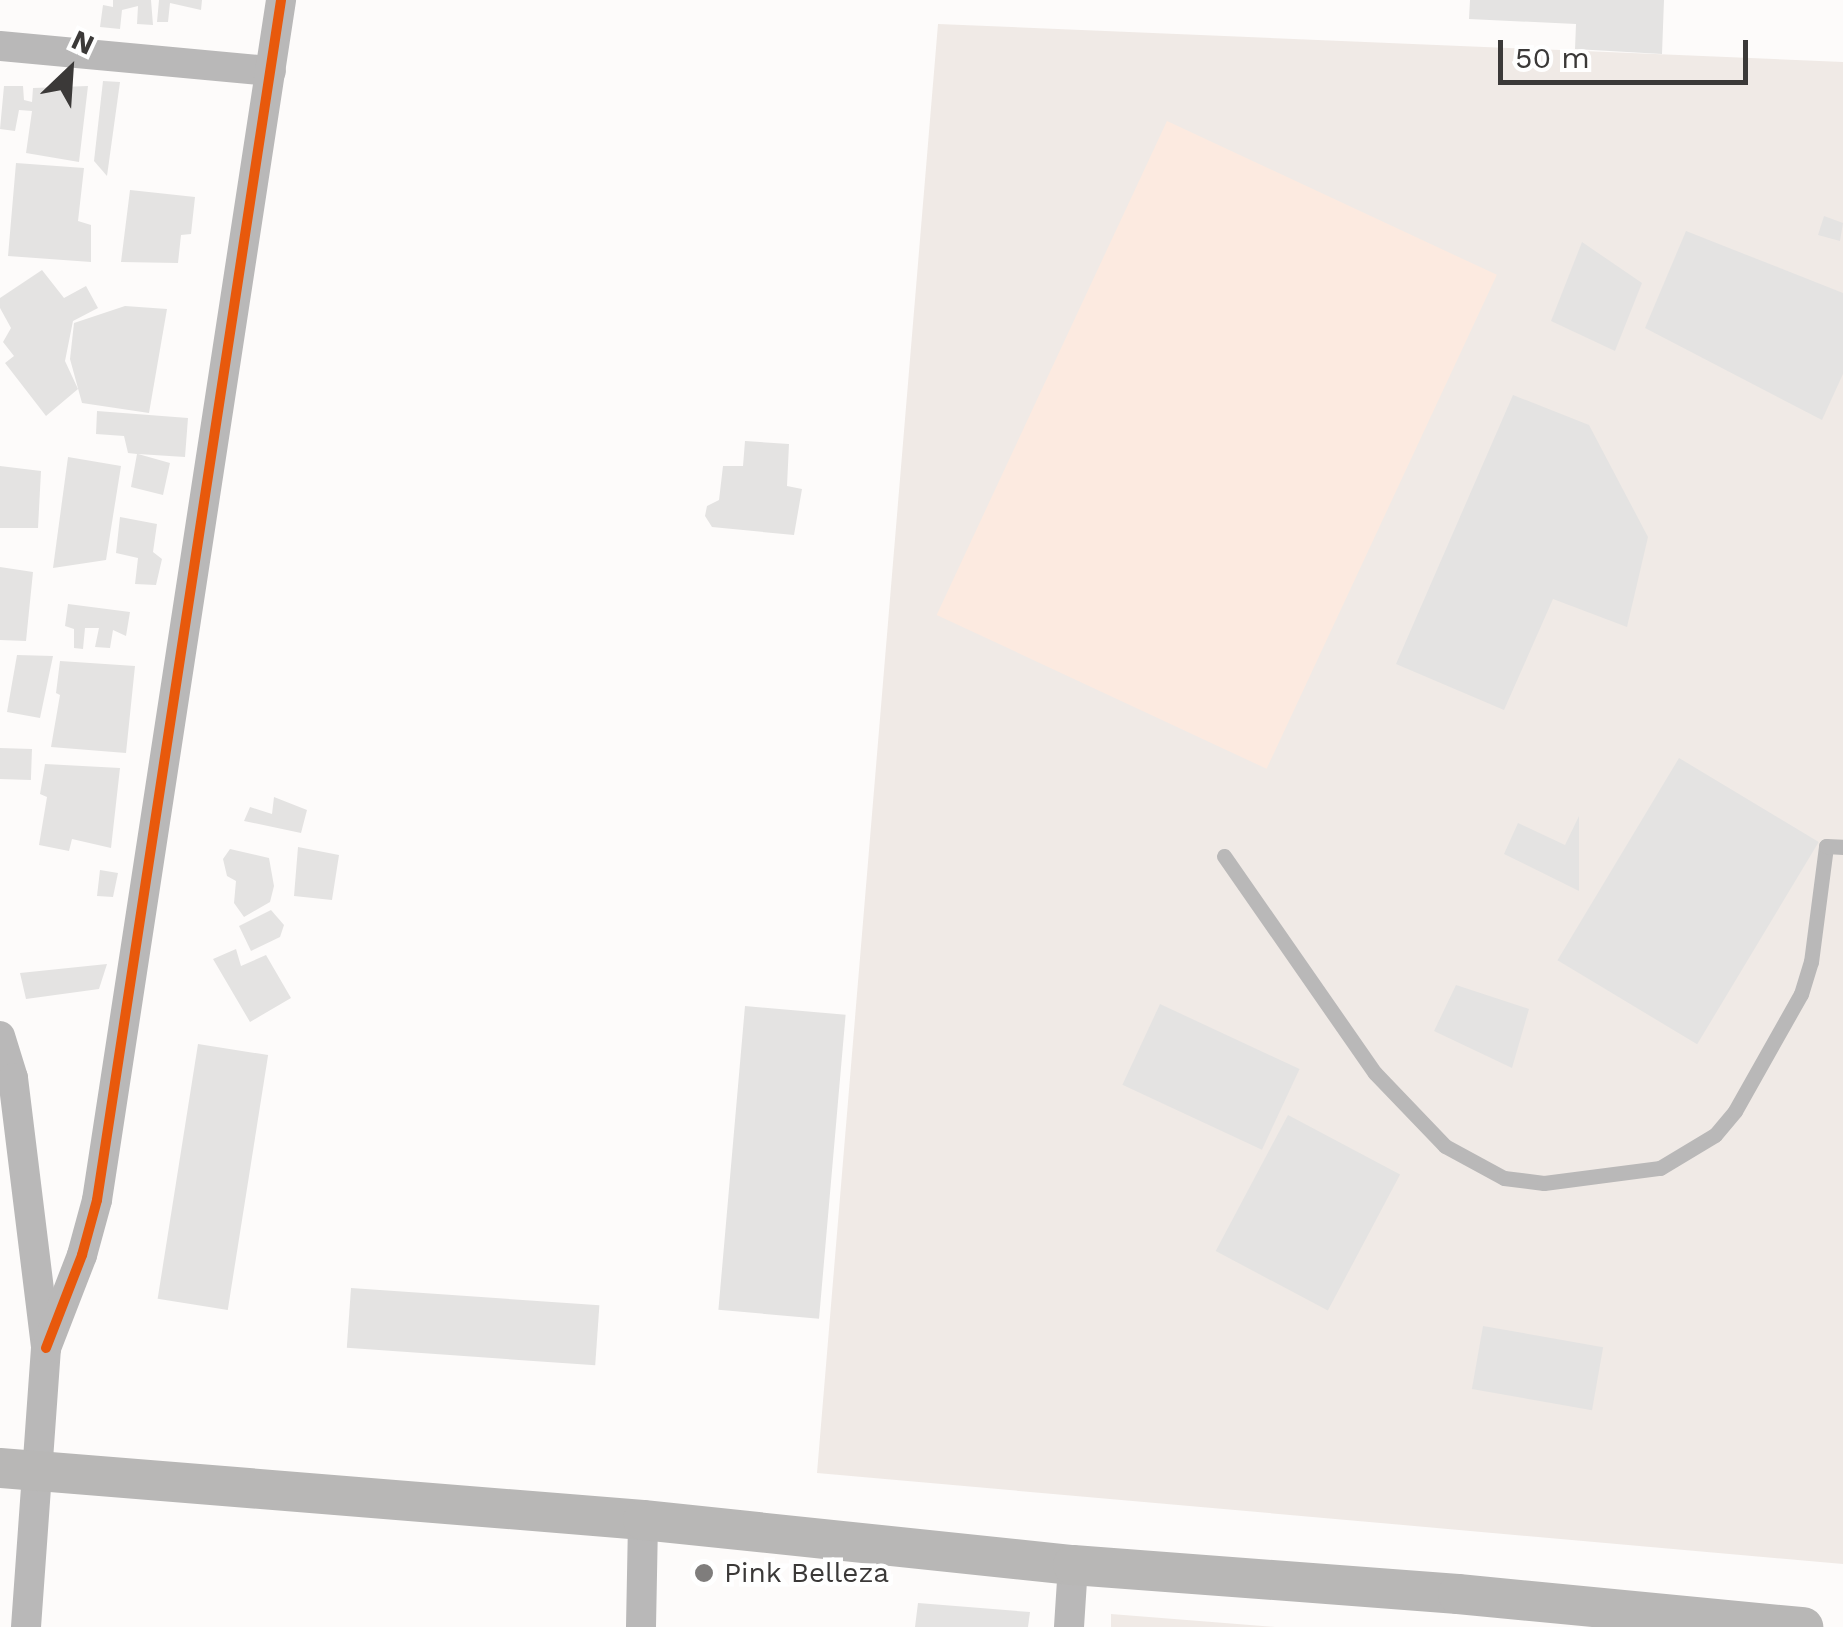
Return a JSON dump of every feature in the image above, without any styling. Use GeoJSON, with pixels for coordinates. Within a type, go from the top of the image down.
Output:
{"type":"FeatureCollection","features":[{"type":"Feature","properties":{"kind":"main road"},"geometry":{"type":"LineString","coordinates":[[19,1469],[643,1520],[1074,1565],[1458,1594],[1802,1627]]}},
{"type":"Feature","properties":{"kind":"street"},"geometry":{"type":"LineString","coordinates":[[26,1627],[19,1469],[46,1348],[82,1255],[97,1200],[281,0]]}},
{"type":"Feature","properties":{"kind":"street"},"geometry":{"type":"LineString","coordinates":[[0,46],[271,70]]}},
{"type":"Feature","properties":{"kind":"street"},"geometry":{"type":"LineString","coordinates":[[0,1036],[12,1078],[46,1348]]}},
{"type":"Feature","properties":{"kind":"street"},"geometry":{"type":"LineString","coordinates":[[641,1627],[643,1520]]}},
{"type":"Feature","properties":{"kind":"street"},"geometry":{"type":"LineString","coordinates":[[1069,1627],[1074,1565]]}},
{"type":"Feature","properties":{"kind":"lane"},"geometry":{"type":"LineString","coordinates":[[1224,856],[1375,1073],[1445,1146],[1504,1178],[1544,1183],[1660,1168],[1715,1135],[1735,1111],[1801,994],[1811,962],[1826,846],[1843,847]]}},
{"type":"Feature","properties":{"kind":"shaded area"},"geometry":{"type":"Polygon","coordinates":[[[938,24],[1843,62],[1843,1564],[817,1473],[938,24]]]}},
{"type":"Feature","properties":{"kind":"shaded area"},"geometry":{"type":"Polygon","coordinates":[[[1167,121],[1497,275],[1267,769],[937,615],[1167,121]]]}},
{"type":"Feature","properties":{"kind":"shaded area"},"geometry":{"type":"Polygon","coordinates":[[[1111,1614],[1275,1627],[1111,1627],[1111,1614]]]}},
{"type":"Feature","properties":{"kind":"building"},"geometry":{"type":"Polygon","coordinates":[[[113,0],[151,0],[153,25],[137,24],[138,6],[122,10],[120,29],[100,27],[103,5],[113,7],[113,0]]]}},
{"type":"Feature","properties":{"kind":"building"},"geometry":{"type":"Polygon","coordinates":[[[159,0],[202,0],[201,10],[170,3],[168,22],[157,22],[159,0]]]}},
{"type":"Feature","properties":{"kind":"building"},"geometry":{"type":"Polygon","coordinates":[[[1470,0],[1664,0],[1662,54],[1575,49],[1576,24],[1469,19],[1470,0]]]}},
{"type":"Feature","properties":{"kind":"building"},"geometry":{"type":"Polygon","coordinates":[[[103,81],[120,82],[107,176],[94,161],[103,81]]]}},
{"type":"Feature","properties":{"kind":"building"},"geometry":{"type":"Polygon","coordinates":[[[4,86],[23,86],[24,100],[32,102],[33,88],[88,86],[79,162],[26,153],[32,111],[19,110],[15,131],[0,129],[4,86]]]}},
{"type":"Feature","properties":{"kind":"building"},"geometry":{"type":"Polygon","coordinates":[[[16,163],[84,168],[78,221],[91,225],[91,262],[8,256],[16,163]]]}},
{"type":"Feature","properties":{"kind":"building"},"geometry":{"type":"Polygon","coordinates":[[[130,190],[195,197],[191,234],[181,235],[178,263],[121,262],[130,190]]]}},
{"type":"Feature","properties":{"kind":"building"},"geometry":{"type":"Polygon","coordinates":[[[1824,216],[1843,223],[1840,241],[1818,235],[1824,216]]]}},
{"type":"Feature","properties":{"kind":"building"},"geometry":{"type":"Polygon","coordinates":[[[1686,231],[1843,293],[1843,374],[1822,420],[1645,328],[1686,231]]]}},
{"type":"Feature","properties":{"kind":"building"},"geometry":{"type":"Polygon","coordinates":[[[1582,242],[1642,283],[1615,351],[1551,321],[1582,242]]]}},
{"type":"Feature","properties":{"kind":"building"},"geometry":{"type":"Polygon","coordinates":[[[42,270],[64,298],[86,286],[98,308],[73,321],[65,361],[78,389],[46,416],[5,363],[14,356],[3,342],[11,328],[0,308],[0,298],[42,270]]]}},
{"type":"Feature","properties":{"kind":"building"},"geometry":{"type":"Polygon","coordinates":[[[125,306],[167,309],[149,413],[82,403],[70,359],[74,323],[125,306]]]}},
{"type":"Feature","properties":{"kind":"building"},"geometry":{"type":"Polygon","coordinates":[[[1513,395],[1589,425],[1648,537],[1627,627],[1553,599],[1504,710],[1396,664],[1513,395]]]}},
{"type":"Feature","properties":{"kind":"building"},"geometry":{"type":"Polygon","coordinates":[[[97,411],[188,418],[185,457],[138,454],[170,463],[163,495],[131,487],[137,454],[128,453],[124,436],[96,434],[97,411]]]}},
{"type":"Feature","properties":{"kind":"building"},"geometry":{"type":"Polygon","coordinates":[[[745,441],[789,444],[787,486],[802,489],[794,535],[712,527],[705,516],[707,506],[719,500],[723,466],[743,466],[745,441]]]}},
{"type":"Feature","properties":{"kind":"building"},"geometry":{"type":"Polygon","coordinates":[[[68,457],[121,466],[106,560],[53,568],[68,457]]]}},
{"type":"Feature","properties":{"kind":"building"},"geometry":{"type":"Polygon","coordinates":[[[0,466],[41,471],[38,528],[0,528],[0,466]]]}},
{"type":"Feature","properties":{"kind":"building"},"geometry":{"type":"Polygon","coordinates":[[[120,517],[157,524],[153,552],[162,559],[156,585],[135,584],[138,558],[116,553],[120,517]]]}},
{"type":"Feature","properties":{"kind":"building"},"geometry":{"type":"Polygon","coordinates":[[[0,567],[33,572],[26,641],[0,640],[0,567]]]}},
{"type":"Feature","properties":{"kind":"building"},"geometry":{"type":"Polygon","coordinates":[[[68,604],[130,612],[126,636],[113,630],[110,648],[95,647],[99,628],[85,628],[83,649],[74,648],[74,629],[65,626],[68,604]]]}},
{"type":"Feature","properties":{"kind":"building"},"geometry":{"type":"Polygon","coordinates":[[[17,655],[53,656],[40,718],[7,712],[17,655]]]}},
{"type":"Feature","properties":{"kind":"building"},"geometry":{"type":"Polygon","coordinates":[[[60,661],[135,666],[126,753],[51,747],[60,695],[56,693],[60,661]]]}},
{"type":"Feature","properties":{"kind":"building"},"geometry":{"type":"Polygon","coordinates":[[[0,748],[32,749],[31,780],[0,779],[0,748]]]}},
{"type":"Feature","properties":{"kind":"building"},"geometry":{"type":"Polygon","coordinates":[[[1679,758],[1819,842],[1697,1044],[1557,960],[1679,758]]]}},
{"type":"Feature","properties":{"kind":"building"},"geometry":{"type":"Polygon","coordinates":[[[45,764],[120,768],[111,848],[72,839],[69,851],[39,845],[47,797],[40,794],[45,764]]]}},
{"type":"Feature","properties":{"kind":"building"},"geometry":{"type":"Polygon","coordinates":[[[274,797],[307,810],[301,833],[244,821],[250,807],[272,814],[274,797]]]}},
{"type":"Feature","properties":{"kind":"building"},"geometry":{"type":"Polygon","coordinates":[[[1579,816],[1579,891],[1504,854],[1518,823],[1565,845],[1579,816]]]}},
{"type":"Feature","properties":{"kind":"building"},"geometry":{"type":"Polygon","coordinates":[[[298,847],[339,855],[332,900],[294,896],[298,847]]]}},
{"type":"Feature","properties":{"kind":"building"},"geometry":{"type":"Polygon","coordinates":[[[230,849],[269,858],[274,886],[270,902],[244,917],[234,903],[236,881],[227,876],[223,859],[230,849]]]}},
{"type":"Feature","properties":{"kind":"building"},"geometry":{"type":"Polygon","coordinates":[[[100,870],[118,873],[113,897],[97,896],[100,870]]]}},
{"type":"Feature","properties":{"kind":"building"},"geometry":{"type":"Polygon","coordinates":[[[271,910],[284,925],[280,937],[251,951],[239,926],[271,910]]]}},
{"type":"Feature","properties":{"kind":"building"},"geometry":{"type":"Polygon","coordinates":[[[236,949],[241,966],[266,955],[291,998],[250,1022],[213,959],[236,949]]]}},
{"type":"Feature","properties":{"kind":"building"},"geometry":{"type":"Polygon","coordinates":[[[107,964],[99,989],[26,999],[20,973],[107,964]]]}},
{"type":"Feature","properties":{"kind":"building"},"geometry":{"type":"Polygon","coordinates":[[[1456,985],[1529,1009],[1512,1068],[1434,1031],[1456,985]]]}},
{"type":"Feature","properties":{"kind":"building"},"geometry":{"type":"Polygon","coordinates":[[[1160,1004],[1300,1069],[1262,1150],[1122,1085],[1160,1004]]]}},
{"type":"Feature","properties":{"kind":"building"},"geometry":{"type":"Polygon","coordinates":[[[745,1006],[846,1015],[819,1319],[718,1310],[745,1006]]]}},
{"type":"Feature","properties":{"kind":"building"},"geometry":{"type":"Polygon","coordinates":[[[198,1044],[268,1055],[228,1310],[158,1299],[198,1044]]]}},
{"type":"Feature","properties":{"kind":"building"},"geometry":{"type":"Polygon","coordinates":[[[1288,1115],[1400,1175],[1328,1311],[1216,1251],[1288,1115]]]}},
{"type":"Feature","properties":{"kind":"building"},"geometry":{"type":"Polygon","coordinates":[[[351,1288],[599,1305],[595,1365],[347,1348],[351,1288]]]}},
{"type":"Feature","properties":{"kind":"building"},"geometry":{"type":"Polygon","coordinates":[[[1483,1326],[1603,1347],[1592,1410],[1472,1389],[1483,1326]]]}},
{"type":"Feature","properties":{"kind":"building"},"geometry":{"type":"Polygon","coordinates":[[[918,1603],[1030,1612],[1028,1627],[915,1627],[918,1603]]]}},
{"type":"Feature","properties":{"kind":"cycle path"},"geometry":{"type":"LineString","coordinates":[[46,1348],[82,1255],[97,1200],[281,0]]}},
{"type":"Feature","properties":{"kind":"place","name":"Pink Belleza"},"geometry":{"type":"Point","coordinates":[704,1573]}}]}
